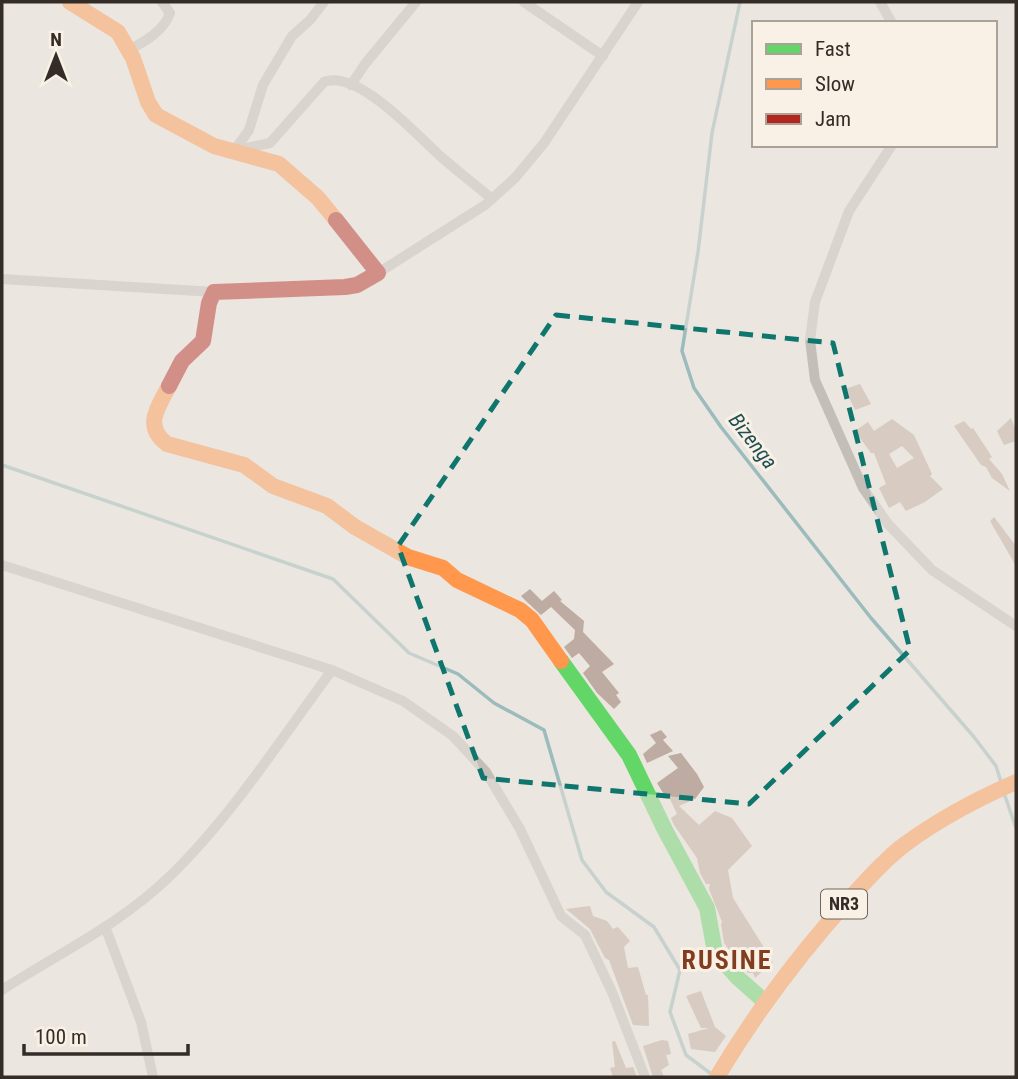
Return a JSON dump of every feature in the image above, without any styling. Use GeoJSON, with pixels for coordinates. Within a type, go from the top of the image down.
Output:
{"type":"FeatureCollection","features":[{"type":"Feature","properties":{"kind":"main road"},"geometry":{"type":"LineString","coordinates":[[70,2],[118,32],[156,115],[214,146],[279,164],[318,198],[378,273],[357,285],[345,287],[214,292],[209,303],[203,341],[182,361],[155,413],[154,429],[159,438],[167,444],[244,465],[273,486],[327,506],[355,527],[408,557],[443,568],[457,579],[520,610],[532,620],[602,716],[638,772],[665,830],[708,908],[710,934],[715,952],[737,977],[764,1001]]}},
{"type":"Feature","properties":{"kind":"main road","name":"NR3"},"geometry":{"type":"LineString","coordinates":[[717,1076],[764,1001],[816,933],[887,859],[971,801],[1016,782]]}},
{"type":"Feature","properties":{"kind":"street"},"geometry":{"type":"LineString","coordinates":[[128,50],[142,43],[167,22],[170,13],[162,2]]}},
{"type":"Feature","properties":{"kind":"street"},"geometry":{"type":"LineString","coordinates":[[234,151],[249,130],[263,85],[292,36],[310,20],[324,2]]}},
{"type":"Feature","properties":{"kind":"street"},"geometry":{"type":"LineString","coordinates":[[351,85],[416,2]]}},
{"type":"Feature","properties":{"kind":"street"},"geometry":{"type":"LineString","coordinates":[[524,2],[603,56]]}},
{"type":"Feature","properties":{"kind":"street"},"geometry":{"type":"LineString","coordinates":[[378,273],[492,200],[515,178],[544,142],[638,2]]}},
{"type":"Feature","properties":{"kind":"street"},"geometry":{"type":"LineString","coordinates":[[880,2],[891,21]]}},
{"type":"Feature","properties":{"kind":"street"},"geometry":{"type":"LineString","coordinates":[[234,151],[270,142],[324,82],[333,79],[369,94],[398,116],[492,200]]}},
{"type":"Feature","properties":{"kind":"street"},"geometry":{"type":"LineString","coordinates":[[891,147],[849,211],[816,302],[810,340],[815,380],[863,488],[888,524],[932,570],[1014,623]]}},
{"type":"Feature","properties":{"kind":"street"},"geometry":{"type":"LineString","coordinates":[[2,279],[214,292]]}},
{"type":"Feature","properties":{"kind":"street"},"geometry":{"type":"LineString","coordinates":[[2,565],[332,670],[403,701],[453,736],[486,772],[520,829],[561,916],[585,935],[596,953],[645,1077]]}},
{"type":"Feature","properties":{"kind":"street"},"geometry":{"type":"LineString","coordinates":[[2,989],[51,958],[106,929],[169,877],[211,832],[332,670]]}},
{"type":"Feature","properties":{"kind":"street"},"geometry":{"type":"LineString","coordinates":[[106,929],[141,1022],[153,1077]]}},
{"type":"Feature","properties":{"kind":"highlighted area"},"geometry":{"type":"Polygon","coordinates":[[[556,315],[833,343],[910,650],[749,804],[483,778],[398,546],[556,315]]]}},
{"type":"Feature","properties":{"kind":"building"},"geometry":{"type":"Polygon","coordinates":[[[860,384],[871,404],[855,410],[845,389],[860,384]]]}},
{"type":"Feature","properties":{"kind":"building"},"geometry":{"type":"Polygon","coordinates":[[[1011,418],[1016,431],[1016,441],[1004,445],[997,431],[1011,418]]]}},
{"type":"Feature","properties":{"kind":"building"},"geometry":{"type":"Polygon","coordinates":[[[892,419],[914,435],[932,474],[930,476],[943,489],[906,511],[900,502],[889,508],[879,488],[886,484],[874,453],[871,453],[855,431],[868,422],[874,431],[892,419]],[[902,446],[889,454],[897,468],[914,458],[902,446]]]}},
{"type":"Feature","properties":{"kind":"building"},"geometry":{"type":"Polygon","coordinates":[[[964,421],[973,428],[1010,491],[992,478],[954,426],[964,421]]]}},
{"type":"Feature","properties":{"kind":"building"},"geometry":{"type":"Polygon","coordinates":[[[994,517],[1016,546],[1016,566],[990,521],[994,517]]]}},
{"type":"Feature","properties":{"kind":"building"},"geometry":{"type":"Polygon","coordinates":[[[530,589],[542,601],[554,591],[562,600],[560,601],[584,621],[583,632],[614,664],[602,672],[619,693],[616,695],[621,702],[614,709],[597,693],[583,673],[590,666],[579,653],[572,658],[564,647],[574,639],[575,630],[551,607],[541,615],[521,596],[530,589]]]}},
{"type":"Feature","properties":{"kind":"building"},"geometry":{"type":"Polygon","coordinates":[[[661,730],[667,737],[663,740],[673,751],[647,763],[643,754],[656,743],[650,735],[661,730]]]}},
{"type":"Feature","properties":{"kind":"building"},"geometry":{"type":"Polygon","coordinates":[[[681,753],[704,787],[695,799],[679,806],[699,825],[715,811],[732,818],[752,846],[728,870],[733,898],[773,962],[755,978],[753,973],[744,970],[724,943],[722,922],[709,889],[710,884],[706,884],[697,858],[674,825],[671,818],[677,814],[668,795],[665,796],[657,783],[678,768],[668,756],[681,753]]]}},
{"type":"Feature","properties":{"kind":"building"},"geometry":{"type":"Polygon","coordinates":[[[590,906],[593,916],[607,921],[613,929],[618,927],[630,941],[624,947],[628,968],[638,967],[648,995],[649,1026],[633,1025],[609,960],[605,958],[590,929],[566,909],[590,906]]]}},
{"type":"Feature","properties":{"kind":"building"},"geometry":{"type":"Polygon","coordinates":[[[701,991],[715,1027],[726,1036],[715,1052],[691,1049],[688,1034],[709,1028],[701,1028],[686,996],[701,991]]]}},
{"type":"Feature","properties":{"kind":"building"},"geometry":{"type":"Polygon","coordinates":[[[662,1040],[668,1041],[671,1054],[666,1055],[669,1065],[661,1070],[664,1077],[653,1077],[643,1046],[662,1040]]]}},
{"type":"Feature","properties":{"kind":"building"},"geometry":{"type":"Polygon","coordinates":[[[615,1041],[626,1068],[633,1067],[637,1077],[613,1077],[610,1068],[615,1067],[612,1042],[615,1041]]]}},
{"type":"Feature","properties":{"kind":"waterway","name":"Bizenga"},"geometry":{"type":"LineString","coordinates":[[740,2],[712,133],[698,252],[682,351],[694,388],[721,427],[871,618],[974,737],[996,766],[1001,782]]}},
{"type":"Feature","properties":{"kind":"waterway"},"geometry":{"type":"LineString","coordinates":[[2,465],[333,579],[409,653],[458,674],[494,703],[544,730],[582,860],[606,892],[654,927],[680,970],[670,1012],[686,1055],[710,1073]]}},
{"type":"Feature","properties":{"kind":"waterway","name":"Bizenga"},"geometry":{"type":"LineString","coordinates":[[1005,796],[1016,828]]}},
{"type":"Feature","properties":{"kind":"traffic: fast"},"geometry":{"type":"LineString","coordinates":[[561,661],[629,755],[707,908],[715,952],[737,977],[764,1001]]}},
{"type":"Feature","properties":{"kind":"traffic: slow"},"geometry":{"type":"LineString","coordinates":[[70,2],[118,32],[133,58],[148,102],[156,115],[214,146],[279,164],[318,198],[336,220]]}},
{"type":"Feature","properties":{"kind":"traffic: slow"},"geometry":{"type":"LineString","coordinates":[[169,386],[157,409],[154,423],[160,437],[167,444],[244,465],[273,486],[327,506],[355,527],[408,557],[443,568],[457,580],[520,610],[532,620],[561,661]]}},
{"type":"Feature","properties":{"kind":"traffic: slow"},"geometry":{"type":"LineString","coordinates":[[717,1077],[747,1029],[796,961],[883,863],[904,845],[945,818],[1016,782]]}},
{"type":"Feature","properties":{"kind":"traffic: jam"},"geometry":{"type":"LineString","coordinates":[[169,386],[182,361],[203,341],[209,303],[214,292],[345,287],[357,285],[378,273],[336,220]]}},
{"type":"Feature","properties":{"kind":"district","name":"RUSINE"},"geometry":{"type":"Point","coordinates":[727,960]}}]}
